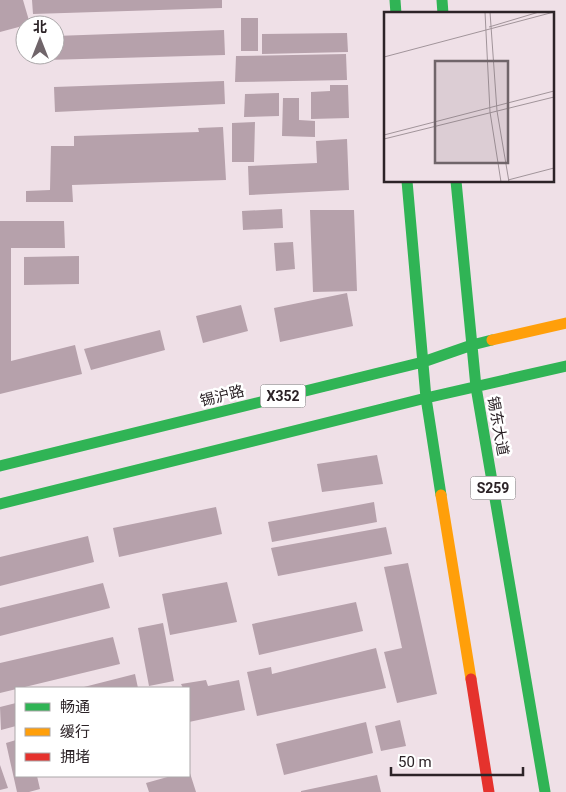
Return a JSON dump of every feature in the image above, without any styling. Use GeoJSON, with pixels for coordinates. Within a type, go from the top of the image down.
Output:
{"type":"FeatureCollection","features":[{"type":"Feature","properties":{"kind":"main road"},"geometry":{"type":"LineString","coordinates":[[407,182],[426,398],[489,792]]}},
{"type":"Feature","properties":{"kind":"main road","name":"锡东大道"},"geometry":{"type":"LineString","coordinates":[[456,182],[476,388],[545,792]]}},
{"type":"Feature","properties":{"kind":"main road","name":"锡沪路"},"geometry":{"type":"LineString","coordinates":[[0,466],[422,362],[472,345],[566,323]]}},
{"type":"Feature","properties":{"kind":"main road","name":"X352"},"geometry":{"type":"LineString","coordinates":[[0,504],[426,398],[566,366]]}},
{"type":"Feature","properties":{"kind":"building"},"geometry":{"type":"Polygon","coordinates":[[[0,0],[23,0],[27,15],[15,15],[15,28],[0,32],[0,0]]]}},
{"type":"Feature","properties":{"kind":"building"},"geometry":{"type":"Polygon","coordinates":[[[32,0],[222,0],[222,8],[33,14],[32,0]]]}},
{"type":"Feature","properties":{"kind":"building"},"geometry":{"type":"Polygon","coordinates":[[[241,18],[258,18],[258,51],[241,51],[241,18]]]}},
{"type":"Feature","properties":{"kind":"building"},"geometry":{"type":"Polygon","coordinates":[[[224,30],[225,55],[65,59],[65,36],[224,30]]]}},
{"type":"Feature","properties":{"kind":"building"},"geometry":{"type":"Polygon","coordinates":[[[347,33],[348,52],[262,54],[262,34],[347,33]]]}},
{"type":"Feature","properties":{"kind":"building"},"geometry":{"type":"Polygon","coordinates":[[[346,54],[347,80],[235,82],[236,56],[346,54]]]}},
{"type":"Feature","properties":{"kind":"building"},"geometry":{"type":"Polygon","coordinates":[[[224,81],[225,104],[55,112],[54,87],[224,81]]]}},
{"type":"Feature","properties":{"kind":"building"},"geometry":{"type":"Polygon","coordinates":[[[330,85],[348,85],[349,118],[311,119],[311,92],[330,91],[330,85]]]}},
{"type":"Feature","properties":{"kind":"building"},"geometry":{"type":"Polygon","coordinates":[[[279,93],[279,116],[244,117],[245,94],[279,93]]]}},
{"type":"Feature","properties":{"kind":"building"},"geometry":{"type":"Polygon","coordinates":[[[283,98],[299,98],[299,120],[315,121],[315,137],[282,136],[283,98]]]}},
{"type":"Feature","properties":{"kind":"building"},"geometry":{"type":"Polygon","coordinates":[[[255,122],[254,162],[232,162],[232,123],[255,122]]]}},
{"type":"Feature","properties":{"kind":"building"},"geometry":{"type":"Polygon","coordinates":[[[223,127],[226,180],[72,185],[73,202],[26,202],[26,191],[50,190],[51,146],[74,146],[74,136],[199,132],[198,128],[223,127]]]}},
{"type":"Feature","properties":{"kind":"building"},"geometry":{"type":"Polygon","coordinates":[[[347,139],[349,190],[249,195],[248,166],[317,163],[316,141],[347,139]]]}},
{"type":"Feature","properties":{"kind":"building"},"geometry":{"type":"Polygon","coordinates":[[[282,209],[283,228],[243,230],[242,211],[282,209]]]}},
{"type":"Feature","properties":{"kind":"building"},"geometry":{"type":"Polygon","coordinates":[[[310,210],[354,210],[357,291],[313,292],[310,210]]]}},
{"type":"Feature","properties":{"kind":"building"},"geometry":{"type":"Polygon","coordinates":[[[0,221],[64,221],[65,248],[11,248],[11,361],[75,345],[82,374],[0,394],[0,221]]]}},
{"type":"Feature","properties":{"kind":"building"},"geometry":{"type":"Polygon","coordinates":[[[293,242],[295,269],[276,271],[274,243],[293,242]]]}},
{"type":"Feature","properties":{"kind":"building"},"geometry":{"type":"Polygon","coordinates":[[[79,256],[79,284],[24,285],[24,257],[79,256]]]}},
{"type":"Feature","properties":{"kind":"building"},"geometry":{"type":"Polygon","coordinates":[[[347,293],[353,326],[280,342],[274,308],[347,293]]]}},
{"type":"Feature","properties":{"kind":"building"},"geometry":{"type":"Polygon","coordinates":[[[241,305],[248,331],[203,343],[196,316],[241,305]]]}},
{"type":"Feature","properties":{"kind":"building"},"geometry":{"type":"Polygon","coordinates":[[[160,330],[165,350],[91,370],[84,349],[160,330]]]}},
{"type":"Feature","properties":{"kind":"building"},"geometry":{"type":"Polygon","coordinates":[[[377,455],[383,484],[322,492],[317,464],[377,455]]]}},
{"type":"Feature","properties":{"kind":"building"},"geometry":{"type":"Polygon","coordinates":[[[374,502],[377,522],[272,542],[268,522],[374,502]]]}},
{"type":"Feature","properties":{"kind":"building"},"geometry":{"type":"Polygon","coordinates":[[[216,507],[222,534],[119,557],[113,528],[216,507]]]}},
{"type":"Feature","properties":{"kind":"building"},"geometry":{"type":"Polygon","coordinates":[[[386,527],[392,554],[278,576],[271,548],[386,527]]]}},
{"type":"Feature","properties":{"kind":"building"},"geometry":{"type":"Polygon","coordinates":[[[88,536],[94,562],[0,586],[0,557],[88,536]]]}},
{"type":"Feature","properties":{"kind":"building"},"geometry":{"type":"Polygon","coordinates":[[[408,563],[437,694],[397,703],[384,652],[402,648],[384,567],[408,563]]]}},
{"type":"Feature","properties":{"kind":"building"},"geometry":{"type":"Polygon","coordinates":[[[227,582],[237,622],[170,635],[162,594],[227,582]]]}},
{"type":"Feature","properties":{"kind":"building"},"geometry":{"type":"Polygon","coordinates":[[[103,583],[110,608],[0,636],[0,608],[103,583]]]}},
{"type":"Feature","properties":{"kind":"building"},"geometry":{"type":"Polygon","coordinates":[[[356,602],[363,631],[259,655],[252,624],[356,602]]]}},
{"type":"Feature","properties":{"kind":"building"},"geometry":{"type":"Polygon","coordinates":[[[163,623],[174,681],[149,686],[138,628],[163,623]]]}},
{"type":"Feature","properties":{"kind":"building"},"geometry":{"type":"Polygon","coordinates":[[[113,637],[120,664],[25,687],[15,687],[15,689],[0,693],[0,663],[113,637]]]}},
{"type":"Feature","properties":{"kind":"building"},"geometry":{"type":"Polygon","coordinates":[[[376,648],[386,688],[257,716],[247,672],[271,667],[272,674],[376,648]]]}},
{"type":"Feature","properties":{"kind":"building"},"geometry":{"type":"Polygon","coordinates":[[[135,674],[138,687],[84,687],[135,674]]]}},
{"type":"Feature","properties":{"kind":"building"},"geometry":{"type":"Polygon","coordinates":[[[206,680],[208,686],[239,680],[245,710],[190,722],[190,687],[182,687],[181,684],[206,680]]]}},
{"type":"Feature","properties":{"kind":"building"},"geometry":{"type":"Polygon","coordinates":[[[15,703],[15,726],[1,730],[0,707],[15,703]]]}},
{"type":"Feature","properties":{"kind":"building"},"geometry":{"type":"Polygon","coordinates":[[[400,720],[406,746],[381,751],[375,726],[400,720]]]}},
{"type":"Feature","properties":{"kind":"building"},"geometry":{"type":"Polygon","coordinates":[[[366,722],[373,753],[284,775],[276,744],[366,722]]]}},
{"type":"Feature","properties":{"kind":"building"},"geometry":{"type":"Polygon","coordinates":[[[15,740],[15,777],[37,777],[40,789],[29,792],[17,792],[6,743],[15,740]]]}},
{"type":"Feature","properties":{"kind":"building"},"geometry":{"type":"Polygon","coordinates":[[[0,765],[8,788],[0,790],[0,765]]]}},
{"type":"Feature","properties":{"kind":"building"},"geometry":{"type":"Polygon","coordinates":[[[190,773],[196,792],[149,792],[146,783],[167,777],[190,777],[190,773]]]}},
{"type":"Feature","properties":{"kind":"building"},"geometry":{"type":"Polygon","coordinates":[[[377,775],[381,792],[301,792],[301,791],[377,775]]]}},
{"type":"Feature","properties":{"kind":"traffic: fast"},"geometry":{"type":"LineString","coordinates":[[395,0],[396,12]]}},
{"type":"Feature","properties":{"kind":"traffic: fast"},"geometry":{"type":"LineString","coordinates":[[442,0],[443,12]]}},
{"type":"Feature","properties":{"kind":"traffic: fast"},"geometry":{"type":"LineString","coordinates":[[407,182],[426,398],[441,495]]}},
{"type":"Feature","properties":{"kind":"traffic: fast"},"geometry":{"type":"LineString","coordinates":[[456,182],[476,387],[545,792]]}},
{"type":"Feature","properties":{"kind":"traffic: fast"},"geometry":{"type":"LineString","coordinates":[[0,466],[423,362],[492,340]]}},
{"type":"Feature","properties":{"kind":"traffic: fast"},"geometry":{"type":"LineString","coordinates":[[0,504],[426,398],[566,366]]}},
{"type":"Feature","properties":{"kind":"traffic: slow"},"geometry":{"type":"LineString","coordinates":[[492,340],[566,323]]}},
{"type":"Feature","properties":{"kind":"traffic: slow"},"geometry":{"type":"LineString","coordinates":[[441,495],[471,679]]}},
{"type":"Feature","properties":{"kind":"traffic: jam"},"geometry":{"type":"LineString","coordinates":[[471,679],[489,792]]}}]}
